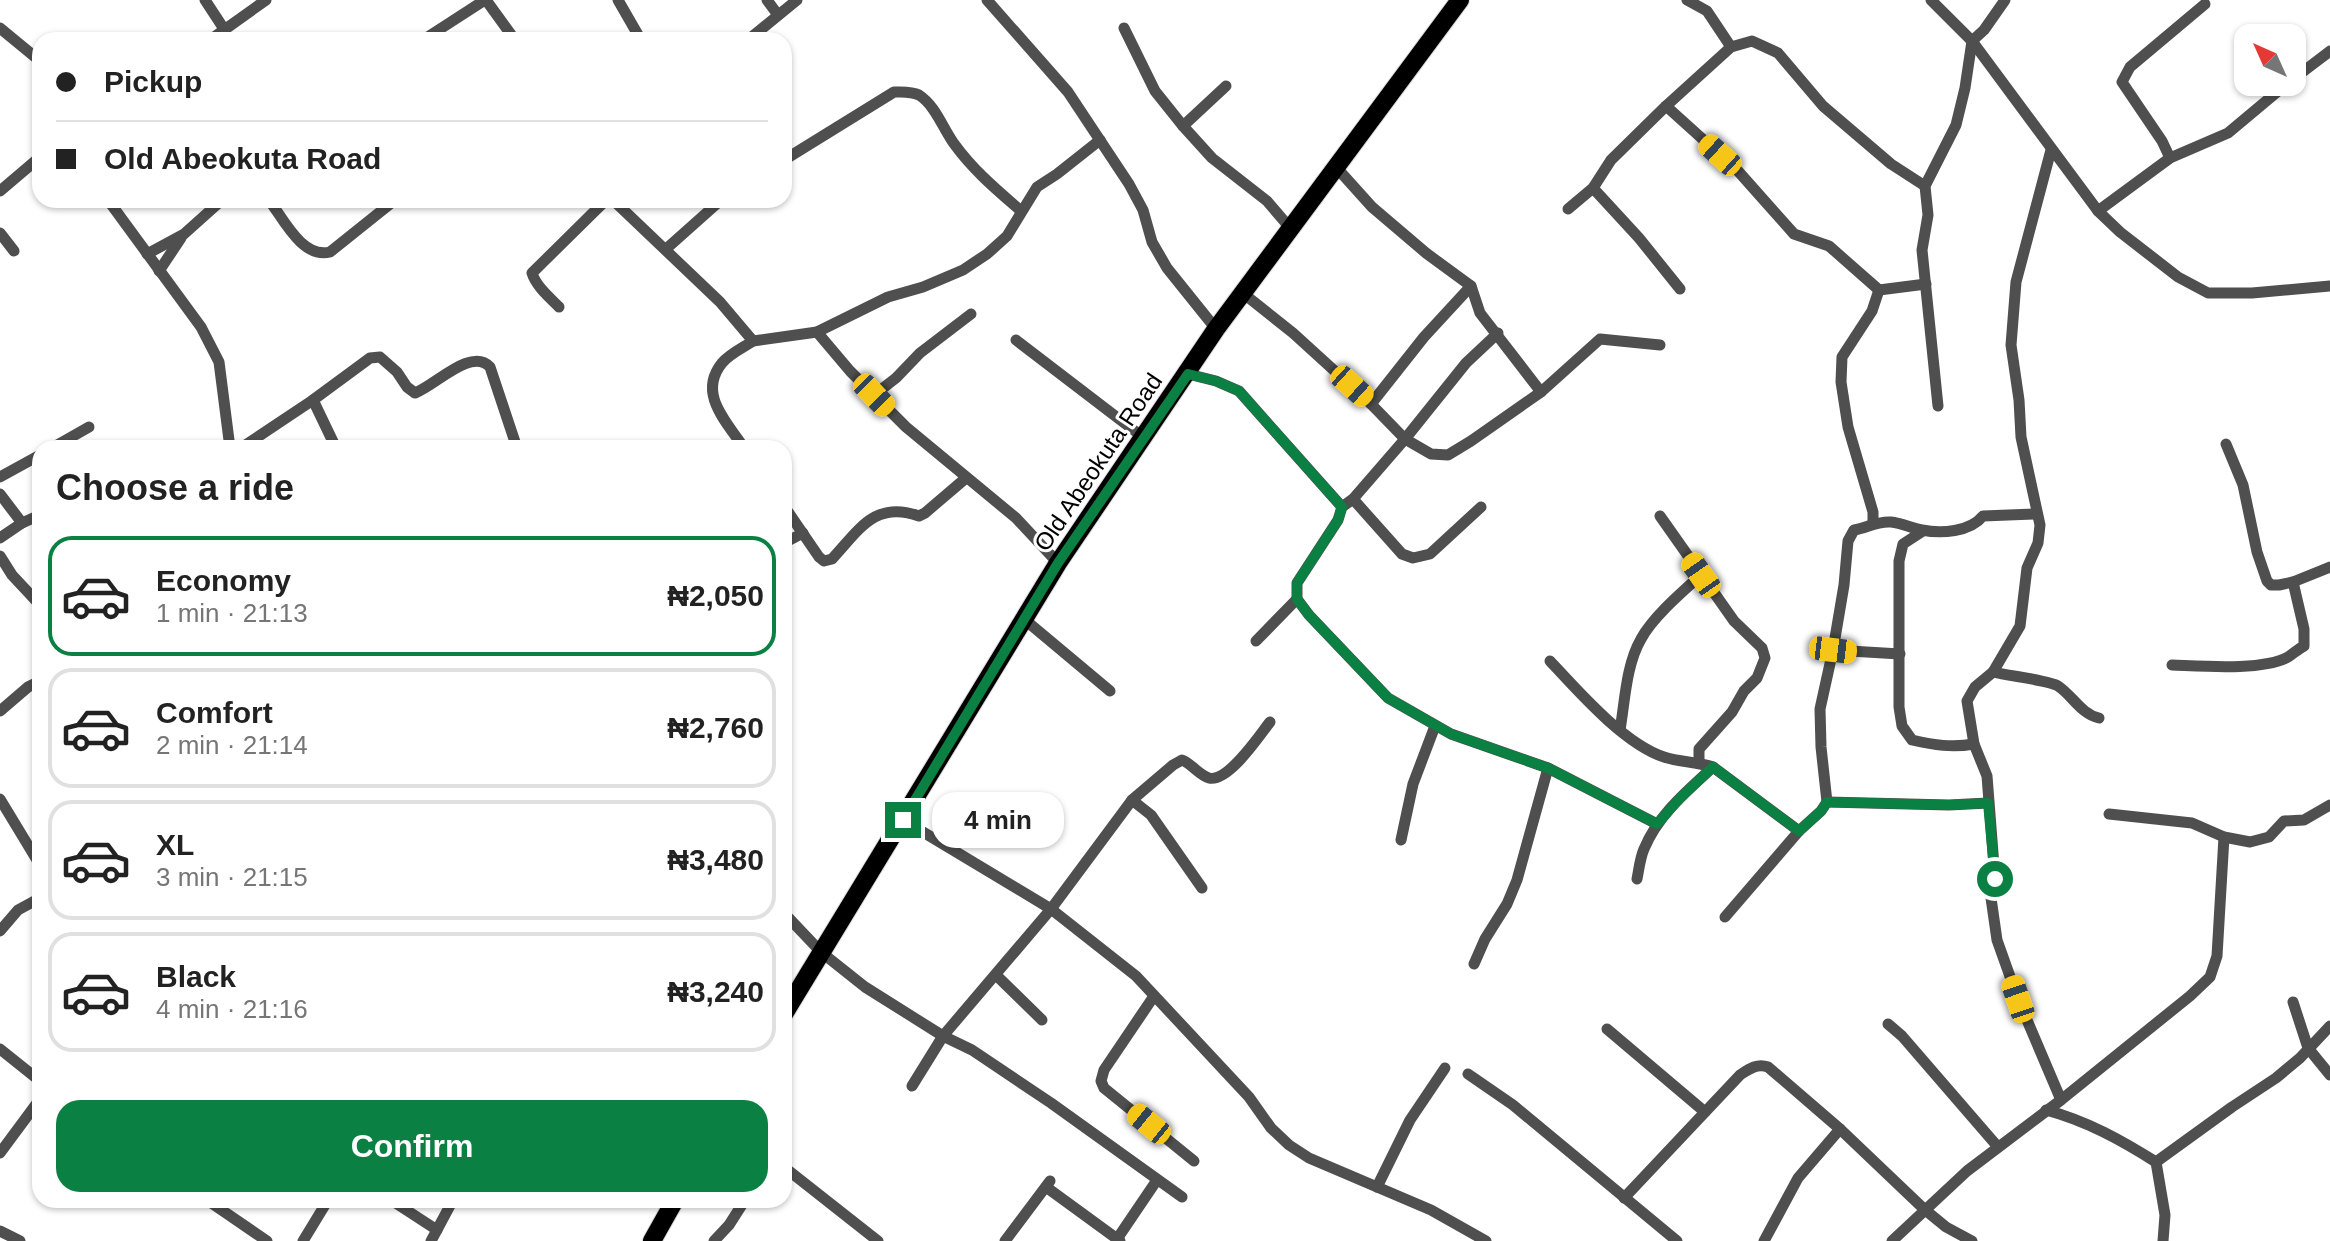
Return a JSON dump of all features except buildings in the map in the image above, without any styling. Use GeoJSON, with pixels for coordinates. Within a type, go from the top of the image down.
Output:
{"type":"FeatureCollection","features":[{"type":"Feature","properties":{"kind":"highway","name":"Old Abeokuta Road"},"geometry":{"type":"LineString","coordinates":[[792,1001],[1058,563],[1216,329],[1452,3]]}},
{"type":"Feature","properties":{"kind":"highway"},"geometry":{"type":"LineString","coordinates":[[652,1241],[671,1208]]}},
{"type":"Feature","properties":{"kind":"street"},"geometry":{"type":"LineString","coordinates":[[205,0],[224,29]]}},
{"type":"Feature","properties":{"kind":"street"},"geometry":{"type":"LineString","coordinates":[[220,32],[266,0]]}},
{"type":"Feature","properties":{"kind":"street"},"geometry":{"type":"LineString","coordinates":[[436,32],[486,0],[509,32]]}},
{"type":"Feature","properties":{"kind":"street"},"geometry":{"type":"LineString","coordinates":[[618,0],[636,32]]}},
{"type":"Feature","properties":{"kind":"street"},"geometry":{"type":"LineString","coordinates":[[767,0],[778,15]]}},
{"type":"Feature","properties":{"kind":"street"},"geometry":{"type":"LineString","coordinates":[[758,32],[797,0]]}},
{"type":"Feature","properties":{"kind":"street"},"geometry":{"type":"LineString","coordinates":[[1687,0],[1707,11],[1731,47]]}},
{"type":"Feature","properties":{"kind":"street"},"geometry":{"type":"LineString","coordinates":[[1931,0],[1972,41],[2098,211],[2178,277],[2208,293],[2252,293],[2330,286]]}},
{"type":"Feature","properties":{"kind":"street"},"geometry":{"type":"LineString","coordinates":[[1938,406],[1922,250],[1928,215],[1925,186],[1956,125],[1972,41],[1984,30],[2005,0]]}},
{"type":"Feature","properties":{"kind":"street"},"geometry":{"type":"LineString","coordinates":[[991,1],[1068,92],[1143,210],[1152,242],[1167,268],[1216,329]]}},
{"type":"Feature","properties":{"kind":"street"},"geometry":{"type":"LineString","coordinates":[[2170,158],[2122,82],[2130,67],[2205,4]]}},
{"type":"Feature","properties":{"kind":"street"},"geometry":{"type":"LineString","coordinates":[[0,28],[32,54]]}},
{"type":"Feature","properties":{"kind":"street"},"geometry":{"type":"LineString","coordinates":[[1124,28],[1155,91],[1183,126],[1212,158],[1267,201],[1291,229]]}},
{"type":"Feature","properties":{"kind":"street"},"geometry":{"type":"LineString","coordinates":[[1568,209],[1593,188],[1611,160],[1666,106],[1731,47],[1752,41],[1778,53],[1823,106],[1891,164],[1925,186]]}},
{"type":"Feature","properties":{"kind":"street"},"geometry":{"type":"LineString","coordinates":[[2306,69],[2330,51]]}},
{"type":"Feature","properties":{"kind":"street"},"geometry":{"type":"LineString","coordinates":[[1183,126],[1226,86]]}},
{"type":"Feature","properties":{"kind":"street"},"geometry":{"type":"LineString","coordinates":[[792,155],[894,92],[911,93],[929,104],[953,143],[982,178],[1021,211]]}},
{"type":"Feature","properties":{"kind":"street"},"geometry":{"type":"LineString","coordinates":[[2098,211],[2170,158],[2228,133],[2272,96]]}},
{"type":"Feature","properties":{"kind":"street"},"geometry":{"type":"LineString","coordinates":[[1666,106],[1738,171],[1794,234],[1829,246],[1879,290],[1926,284]]}},
{"type":"Feature","properties":{"kind":"street"},"geometry":{"type":"LineString","coordinates":[[739,440],[714,403],[711,393],[712,383],[722,362],[753,341],[817,332],[888,297],[923,287],[963,270],[1007,236],[1037,187],[1100,140]]}},
{"type":"Feature","properties":{"kind":"street"},"geometry":{"type":"LineString","coordinates":[[2051,150],[2016,282],[2011,345],[2021,437],[2040,525],[2038,543],[2027,568],[2020,626],[1993,672],[1975,687],[1967,701],[1974,744],[1987,776],[1995,879],[1991,898],[1997,940],[2018,999],[2061,1100]]}},
{"type":"Feature","properties":{"kind":"street"},"geometry":{"type":"LineString","coordinates":[[0,191],[32,164]]}},
{"type":"Feature","properties":{"kind":"street"},"geometry":{"type":"LineString","coordinates":[[1336,167],[1372,207],[1471,286],[1480,313],[1541,392]]}},
{"type":"Feature","properties":{"kind":"street"},"geometry":{"type":"LineString","coordinates":[[1593,188],[1680,289]]}},
{"type":"Feature","properties":{"kind":"street"},"geometry":{"type":"LineString","coordinates":[[114,208],[201,327],[219,362],[229,440]]}},
{"type":"Feature","properties":{"kind":"street"},"geometry":{"type":"LineString","coordinates":[[147,254],[184,234],[213,208]]}},
{"type":"Feature","properties":{"kind":"street"},"geometry":{"type":"LineString","coordinates":[[275,208],[299,241],[307,248],[324,254],[385,208]]}},
{"type":"Feature","properties":{"kind":"street"},"geometry":{"type":"LineString","coordinates":[[559,307],[532,277],[532,273],[598,208]]}},
{"type":"Feature","properties":{"kind":"street"},"geometry":{"type":"LineString","coordinates":[[622,208],[720,302],[753,341]]}},
{"type":"Feature","properties":{"kind":"street"},"geometry":{"type":"LineString","coordinates":[[666,249],[712,208]]}},
{"type":"Feature","properties":{"kind":"street"},"geometry":{"type":"LineString","coordinates":[[0,233],[14,251]]}},
{"type":"Feature","properties":{"kind":"street"},"geometry":{"type":"LineString","coordinates":[[159,271],[184,234]]}},
{"type":"Feature","properties":{"kind":"street"},"geometry":{"type":"LineString","coordinates":[[1371,404],[1424,337],[1471,286]]}},
{"type":"Feature","properties":{"kind":"street"},"geometry":{"type":"LineString","coordinates":[[1873,523],[1873,512],[1848,427],[1841,382],[1842,357],[1872,311],[1879,290]]}},
{"type":"Feature","properties":{"kind":"street"},"geometry":{"type":"LineString","coordinates":[[1244,294],[1293,333],[1405,439],[1431,454],[1448,455],[1541,392],[1600,339],[1660,345]]}},
{"type":"Feature","properties":{"kind":"street"},"geometry":{"type":"LineString","coordinates":[[874,395],[920,353],[971,314]]}},
{"type":"Feature","properties":{"kind":"street"},"geometry":{"type":"LineString","coordinates":[[817,332],[906,427],[1016,518],[1058,563]]}},
{"type":"Feature","properties":{"kind":"street"},"geometry":{"type":"LineString","coordinates":[[1498,333],[1466,363],[1405,439],[1353,499],[1342,507],[1338,520],[1297,583],[1297,599],[1388,698],[1451,734],[1548,768],[1657,824]]}},
{"type":"Feature","properties":{"kind":"street"},"geometry":{"type":"LineString","coordinates":[[1016,340],[1144,438]]}},
{"type":"Feature","properties":{"kind":"street"},"geometry":{"type":"LineString","coordinates":[[253,440],[370,358],[380,357],[415,393],[467,362],[481,360],[490,367],[514,440]]}},
{"type":"Feature","properties":{"kind":"street"},"geometry":{"type":"LineString","coordinates":[[1188,374],[1239,391],[1342,507]]}},
{"type":"Feature","properties":{"kind":"street"},"geometry":{"type":"LineString","coordinates":[[313,400],[332,440]]}},
{"type":"Feature","properties":{"kind":"street"},"geometry":{"type":"LineString","coordinates":[[66,440],[89,427]]}},
{"type":"Feature","properties":{"kind":"street"},"geometry":{"type":"LineString","coordinates":[[2226,444],[2243,485],[2257,552],[2267,581],[2271,585],[2293,582],[2330,567]]}},
{"type":"Feature","properties":{"kind":"street"},"geometry":{"type":"LineString","coordinates":[[0,477],[32,459]]}},
{"type":"Feature","properties":{"kind":"street"},"geometry":{"type":"LineString","coordinates":[[792,517],[824,561],[832,559],[871,518],[885,511],[919,516],[966,478]]}},
{"type":"Feature","properties":{"kind":"street"},"geometry":{"type":"LineString","coordinates":[[0,494],[22,523]]}},
{"type":"Feature","properties":{"kind":"street"},"geometry":{"type":"LineString","coordinates":[[1353,499],[1402,554],[1413,558],[1430,554],[1481,507]]}},
{"type":"Feature","properties":{"kind":"street"},"geometry":{"type":"LineString","coordinates":[[1725,917],[1827,802],[1820,709],[1844,585],[1848,541],[1854,530],[1867,528],[1873,523],[1890,522],[1923,531],[1962,530],[1983,516],[1992,514],[2036,514]]}},
{"type":"Feature","properties":{"kind":"street"},"geometry":{"type":"LineString","coordinates":[[1660,516],[1734,621],[1762,648],[1765,658],[1757,678],[1699,749],[1699,763]]}},
{"type":"Feature","properties":{"kind":"street"},"geometry":{"type":"LineString","coordinates":[[0,538],[32,519]]}},
{"type":"Feature","properties":{"kind":"street"},"geometry":{"type":"LineString","coordinates":[[1923,531],[1903,544],[1899,561],[1899,707],[1902,726],[1912,740],[1935,746],[1974,744]]}},
{"type":"Feature","properties":{"kind":"street"},"geometry":{"type":"LineString","coordinates":[[792,539],[803,533]]}},
{"type":"Feature","properties":{"kind":"street"},"geometry":{"type":"LineString","coordinates":[[0,556],[32,596]]}},
{"type":"Feature","properties":{"kind":"street"},"geometry":{"type":"LineString","coordinates":[[1620,730],[1632,663],[1641,638],[1670,604],[1701,575]]}},
{"type":"Feature","properties":{"kind":"street"},"geometry":{"type":"LineString","coordinates":[[2172,665],[2256,665],[2287,658],[2304,646],[2304,629],[2293,582]]}},
{"type":"Feature","properties":{"kind":"street"},"geometry":{"type":"LineString","coordinates":[[1256,641],[1297,599]]}},
{"type":"Feature","properties":{"kind":"street"},"geometry":{"type":"LineString","coordinates":[[1024,619],[1110,691]]}},
{"type":"Feature","properties":{"kind":"street"},"geometry":{"type":"LineString","coordinates":[[1833,650],[1900,654]]}},
{"type":"Feature","properties":{"kind":"street"},"geometry":{"type":"LineString","coordinates":[[1550,661],[1620,730],[1646,749],[1665,758],[1713,767],[1799,831]]}},
{"type":"Feature","properties":{"kind":"street"},"geometry":{"type":"LineString","coordinates":[[1993,672],[2056,684],[2090,716],[2099,718]]}},
{"type":"Feature","properties":{"kind":"street"},"geometry":{"type":"LineString","coordinates":[[0,711],[32,685]]}},
{"type":"Feature","properties":{"kind":"street"},"geometry":{"type":"LineString","coordinates":[[912,1086],[943,1036],[1051,909],[1132,800],[1182,760],[1205,777],[1216,779],[1227,774],[1270,722]]}},
{"type":"Feature","properties":{"kind":"street"},"geometry":{"type":"LineString","coordinates":[[1401,840],[1413,784],[1435,726]]}},
{"type":"Feature","properties":{"kind":"street"},"geometry":{"type":"LineString","coordinates":[[1637,879],[1644,850],[1657,824],[1713,767]]}},
{"type":"Feature","properties":{"kind":"street"},"geometry":{"type":"LineString","coordinates":[[1474,964],[1517,880],[1548,768]]}},
{"type":"Feature","properties":{"kind":"street"},"geometry":{"type":"LineString","coordinates":[[0,799],[32,852]]}},
{"type":"Feature","properties":{"kind":"street"},"geometry":{"type":"LineString","coordinates":[[1132,800],[1151,815],[1202,888]]}},
{"type":"Feature","properties":{"kind":"street"},"geometry":{"type":"LineString","coordinates":[[1827,802],[1988,803]]}},
{"type":"Feature","properties":{"kind":"street"},"geometry":{"type":"LineString","coordinates":[[2109,814],[2192,823],[2224,837],[2250,842],[2269,837],[2284,821],[2304,820],[2330,805]]}},
{"type":"Feature","properties":{"kind":"street"},"geometry":{"type":"LineString","coordinates":[[903,820],[1051,909],[1136,976],[1249,1097],[1271,1128],[1289,1145],[1309,1158],[1431,1210],[1486,1241]]}},
{"type":"Feature","properties":{"kind":"street"},"geometry":{"type":"LineString","coordinates":[[1892,1241],[1967,1171],[2061,1100],[2210,977],[2217,956],[2224,837]]}},
{"type":"Feature","properties":{"kind":"street"},"geometry":{"type":"LineString","coordinates":[[0,931],[18,910],[32,902]]}},
{"type":"Feature","properties":{"kind":"street"},"geometry":{"type":"LineString","coordinates":[[792,921],[821,952],[865,987],[943,1036],[972,1050],[1182,1197]]}},
{"type":"Feature","properties":{"kind":"street"},"geometry":{"type":"LineString","coordinates":[[996,975],[1042,1020]]}},
{"type":"Feature","properties":{"kind":"street"},"geometry":{"type":"LineString","coordinates":[[1154,996],[1104,1070],[1101,1081],[1104,1088],[1194,1161]]}},
{"type":"Feature","properties":{"kind":"street"},"geometry":{"type":"LineString","coordinates":[[2293,1002],[2308,1048],[2330,1075]]}},
{"type":"Feature","properties":{"kind":"street"},"geometry":{"type":"LineString","coordinates":[[1888,1024],[1902,1036],[1998,1147]]}},
{"type":"Feature","properties":{"kind":"street"},"geometry":{"type":"LineString","coordinates":[[2156,1162],[2276,1078],[2330,1026]]}},
{"type":"Feature","properties":{"kind":"street"},"geometry":{"type":"LineString","coordinates":[[1607,1029],[1705,1112]]}},
{"type":"Feature","properties":{"kind":"street"},"geometry":{"type":"LineString","coordinates":[[0,1049],[32,1075]]}},
{"type":"Feature","properties":{"kind":"street"},"geometry":{"type":"LineString","coordinates":[[1624,1198],[1740,1075],[1762,1065],[1840,1129],[1924,1209],[1946,1227],[1972,1241]]}},
{"type":"Feature","properties":{"kind":"street"},"geometry":{"type":"LineString","coordinates":[[1377,1187],[1410,1120],[1445,1068]]}},
{"type":"Feature","properties":{"kind":"street"},"geometry":{"type":"LineString","coordinates":[[1468,1074],[1513,1105],[1677,1241]]}},
{"type":"Feature","properties":{"kind":"street"},"geometry":{"type":"LineString","coordinates":[[0,1153],[32,1110]]}},
{"type":"Feature","properties":{"kind":"street"},"geometry":{"type":"LineString","coordinates":[[2046,1110],[2075,1118],[2156,1162],[2165,1215],[2163,1241]]}},
{"type":"Feature","properties":{"kind":"street"},"geometry":{"type":"LineString","coordinates":[[1764,1241],[1798,1178],[1840,1129]]}},
{"type":"Feature","properties":{"kind":"street"},"geometry":{"type":"LineString","coordinates":[[792,1173],[874,1240]]}},
{"type":"Feature","properties":{"kind":"street"},"geometry":{"type":"LineString","coordinates":[[1005,1241],[1048,1184],[1118,1240],[1157,1180]]}},
{"type":"Feature","properties":{"kind":"street"},"geometry":{"type":"LineString","coordinates":[[219,1208],[267,1241]]}},
{"type":"Feature","properties":{"kind":"street"},"geometry":{"type":"LineString","coordinates":[[303,1241],[323,1208]]}},
{"type":"Feature","properties":{"kind":"street"},"geometry":{"type":"LineString","coordinates":[[401,1208],[434,1236],[449,1208]]}},
{"type":"Feature","properties":{"kind":"street"},"geometry":{"type":"LineString","coordinates":[[714,1241],[740,1208]]}},
{"type":"Feature","properties":{"kind":"street"},"geometry":{"type":"LineString","coordinates":[[0,1231],[20,1241]]}},
{"type":"Feature","properties":{"kind":"route"},"geometry":{"type":"LineString","coordinates":[[903,820],[1058,563],[1188,374],[1239,391],[1342,507],[1338,520],[1297,583],[1297,599],[1388,698],[1451,734],[1548,768],[1657,824],[1713,767],[1799,831],[1827,802],[1988,803],[1995,879]]}}]}
